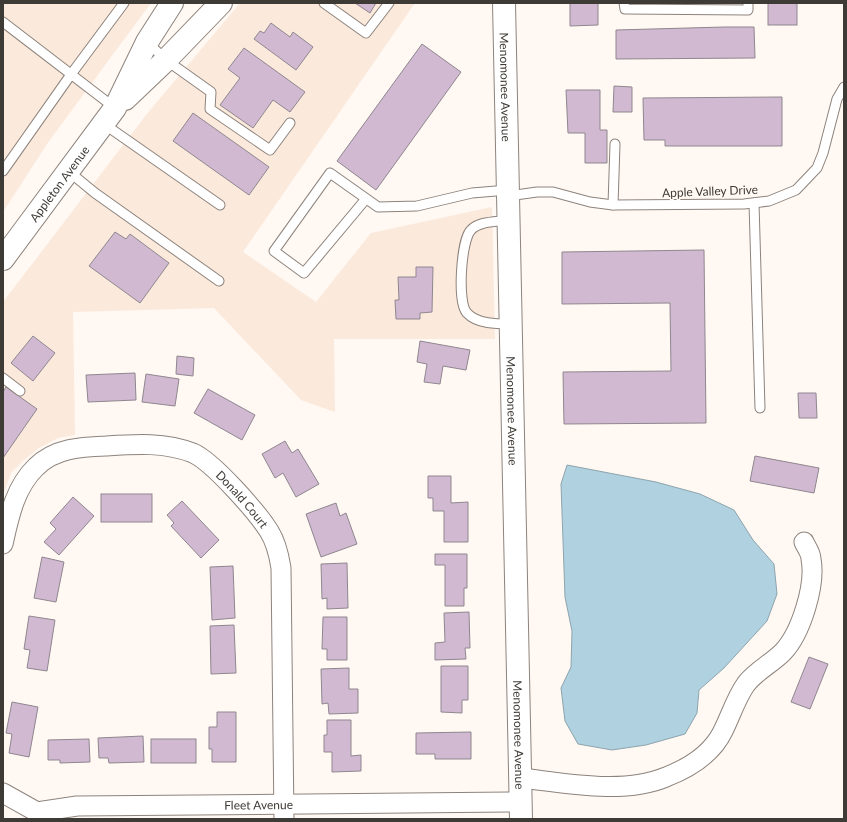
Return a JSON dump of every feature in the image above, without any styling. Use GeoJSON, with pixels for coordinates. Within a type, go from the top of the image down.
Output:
{"type":"FeatureCollection","features":[{"type":"Feature","properties":{"kind":"street","name":"Appleton Avenue"},"geometry":{"type":"LineString","coordinates":[[109,116],[147,42],[172,3]]}},
{"type":"Feature","properties":{"kind":"street","name":"Appleton Avenue"},"geometry":{"type":"LineString","coordinates":[[5,253],[109,116],[221,3]]}},
{"type":"Feature","properties":{"kind":"street","name":"Menomonee Avenue"},"geometry":{"type":"LineString","coordinates":[[504,3],[521,778],[520,810]]}},
{"type":"Feature","properties":{"kind":"street","name":"Donald Court"},"geometry":{"type":"LineString","coordinates":[[3,544],[16,496],[29,475],[48,458],[71,448],[147,444],[168,446],[202,458],[218,473],[263,522],[274,540],[279,557],[281,568],[284,811]]}},
{"type":"Feature","properties":{"kind":"street"},"geometry":{"type":"LineString","coordinates":[[521,778],[586,785],[613,786],[641,784],[664,778],[685,768],[708,752],[724,730],[738,697],[746,684],[752,676],[782,652],[793,638],[801,621],[810,586],[812,570],[811,557],[804,542]]}},
{"type":"Feature","properties":{"kind":"street","name":"Fleet Avenue"},"geometry":{"type":"LineString","coordinates":[[3,793],[38,816],[77,806],[284,811],[520,810]]}},
{"type":"Feature","properties":{"kind":"lane"},"geometry":{"type":"LineString","coordinates":[[3,171],[9,160],[124,3]]}},
{"type":"Feature","properties":{"kind":"lane"},"geometry":{"type":"LineString","coordinates":[[324,3],[366,33],[389,3]]}},
{"type":"Feature","properties":{"kind":"lane"},"geometry":{"type":"LineString","coordinates":[[624,3],[624,9],[748,10],[748,3]]}},
{"type":"Feature","properties":{"kind":"lane"},"geometry":{"type":"LineString","coordinates":[[3,22],[72,73],[109,116],[220,205]]}},
{"type":"Feature","properties":{"kind":"lane"},"geometry":{"type":"LineString","coordinates":[[147,42],[166,60],[211,92],[210,109],[270,150],[290,123]]}},
{"type":"Feature","properties":{"kind":"lane","name":"Apple Valley Drive"},"geometry":{"type":"LineString","coordinates":[[365,200],[304,273],[274,250],[330,173],[365,200],[378,207],[417,206],[472,193],[537,192],[552,192],[590,202],[614,205],[754,203],[769,201],[796,190],[816,168],[823,153],[837,99],[844,87]]}},
{"type":"Feature","properties":{"kind":"lane"},"geometry":{"type":"LineString","coordinates":[[614,205],[615,144]]}},
{"type":"Feature","properties":{"kind":"lane"},"geometry":{"type":"LineString","coordinates":[[67,170],[95,193],[219,281]]}},
{"type":"Feature","properties":{"kind":"lane"},"geometry":{"type":"LineString","coordinates":[[754,203],[760,408]]}},
{"type":"Feature","properties":{"kind":"lane"},"geometry":{"type":"LineString","coordinates":[[508,220],[478,224],[470,230],[466,237],[462,266],[462,301],[464,308],[472,318],[482,322],[511,324]]}},
{"type":"Feature","properties":{"kind":"lane"},"geometry":{"type":"LineString","coordinates":[[3,378],[20,391]]}},
{"type":"Feature","properties":{"kind":"shaded area"},"geometry":{"type":"Polygon","coordinates":[[[3,3],[151,3],[49,141],[3,212],[3,3]]]}},
{"type":"Feature","properties":{"kind":"shaded area"},"geometry":{"type":"Polygon","coordinates":[[[240,3],[415,3],[243,252],[316,302],[371,233],[492,207],[495,339],[334,339],[335,412],[301,400],[214,308],[73,312],[75,435],[58,438],[39,448],[24,460],[11,473],[3,495],[3,302],[146,115],[240,3]]]}},
{"type":"Feature","properties":{"kind":"water"},"geometry":{"type":"Polygon","coordinates":[[[567,465],[656,482],[700,494],[734,510],[753,540],[774,564],[777,594],[767,621],[724,668],[699,690],[697,713],[685,734],[646,745],[612,750],[578,744],[565,721],[561,688],[571,667],[572,631],[565,597],[561,484],[567,465]]]}},
{"type":"Feature","properties":{"kind":"building"},"geometry":{"type":"Polygon","coordinates":[[[355,3],[376,3],[370,13],[355,3]]]}},
{"type":"Feature","properties":{"kind":"building"},"geometry":{"type":"Polygon","coordinates":[[[570,3],[598,3],[598,25],[570,26],[570,3]]]}},
{"type":"Feature","properties":{"kind":"building"},"geometry":{"type":"Polygon","coordinates":[[[768,3],[797,3],[797,25],[768,25],[768,3]]]}},
{"type":"Feature","properties":{"kind":"building"},"geometry":{"type":"Polygon","coordinates":[[[271,23],[290,37],[293,32],[313,47],[296,70],[254,39],[260,31],[264,33],[271,23]]]}},
{"type":"Feature","properties":{"kind":"building"},"geometry":{"type":"Polygon","coordinates":[[[754,27],[755,58],[616,59],[616,30],[754,27]]]}},
{"type":"Feature","properties":{"kind":"building"},"geometry":{"type":"Polygon","coordinates":[[[422,44],[461,72],[376,190],[337,161],[422,44]]]}},
{"type":"Feature","properties":{"kind":"building"},"geometry":{"type":"Polygon","coordinates":[[[244,48],[305,92],[290,112],[273,100],[253,128],[220,105],[240,78],[228,69],[244,48]]]}},
{"type":"Feature","properties":{"kind":"building"},"geometry":{"type":"Polygon","coordinates":[[[614,86],[632,87],[632,112],[613,112],[614,86]]]}},
{"type":"Feature","properties":{"kind":"building"},"geometry":{"type":"Polygon","coordinates":[[[566,90],[600,90],[600,130],[607,130],[607,163],[585,163],[585,133],[568,133],[566,90]]]}},
{"type":"Feature","properties":{"kind":"building"},"geometry":{"type":"Polygon","coordinates":[[[782,97],[782,146],[665,146],[665,140],[644,140],[643,98],[782,97]]]}},
{"type":"Feature","properties":{"kind":"building"},"geometry":{"type":"Polygon","coordinates":[[[193,113],[269,167],[249,195],[173,141],[193,113]]]}},
{"type":"Feature","properties":{"kind":"building"},"geometry":{"type":"Polygon","coordinates":[[[115,232],[126,239],[130,234],[169,263],[140,303],[89,266],[115,232]]]}},
{"type":"Feature","properties":{"kind":"building"},"geometry":{"type":"Polygon","coordinates":[[[704,250],[706,423],[564,424],[563,372],[671,371],[670,303],[562,304],[562,252],[704,250]]]}},
{"type":"Feature","properties":{"kind":"building"},"geometry":{"type":"Polygon","coordinates":[[[416,267],[433,267],[432,312],[420,313],[420,319],[396,319],[395,300],[399,300],[398,277],[416,277],[416,267]]]}},
{"type":"Feature","properties":{"kind":"building"},"geometry":{"type":"Polygon","coordinates":[[[33,336],[55,353],[33,381],[11,363],[33,336]]]}},
{"type":"Feature","properties":{"kind":"building"},"geometry":{"type":"Polygon","coordinates":[[[420,341],[470,350],[466,370],[443,366],[440,384],[424,382],[427,364],[417,362],[420,341]]]}},
{"type":"Feature","properties":{"kind":"building"},"geometry":{"type":"Polygon","coordinates":[[[177,356],[194,358],[193,376],[176,374],[177,356]]]}},
{"type":"Feature","properties":{"kind":"building"},"geometry":{"type":"Polygon","coordinates":[[[135,373],[136,400],[88,402],[86,375],[135,373]]]}},
{"type":"Feature","properties":{"kind":"building"},"geometry":{"type":"Polygon","coordinates":[[[146,374],[179,379],[175,406],[142,402],[146,374]]]}},
{"type":"Feature","properties":{"kind":"building"},"geometry":{"type":"Polygon","coordinates":[[[6,387],[37,409],[3,458],[3,392],[6,387]]]}},
{"type":"Feature","properties":{"kind":"building"},"geometry":{"type":"Polygon","coordinates":[[[208,389],[255,415],[242,440],[194,413],[208,389]]]}},
{"type":"Feature","properties":{"kind":"building"},"geometry":{"type":"Polygon","coordinates":[[[798,393],[816,393],[817,418],[799,418],[798,393]]]}},
{"type":"Feature","properties":{"kind":"building"},"geometry":{"type":"Polygon","coordinates":[[[285,441],[292,453],[298,449],[319,484],[296,497],[283,473],[275,478],[262,454],[285,441]]]}},
{"type":"Feature","properties":{"kind":"building"},"geometry":{"type":"Polygon","coordinates":[[[755,456],[819,468],[814,493],[750,481],[755,456]]]}},
{"type":"Feature","properties":{"kind":"building"},"geometry":{"type":"Polygon","coordinates":[[[428,476],[451,476],[451,503],[468,502],[468,542],[444,542],[444,511],[433,511],[433,498],[428,498],[428,476]]]}},
{"type":"Feature","properties":{"kind":"building"},"geometry":{"type":"Polygon","coordinates":[[[101,494],[152,494],[152,522],[101,522],[101,494]]]}},
{"type":"Feature","properties":{"kind":"building"},"geometry":{"type":"Polygon","coordinates":[[[73,497],[94,516],[59,555],[44,542],[56,529],[50,523],[73,497]]]}},
{"type":"Feature","properties":{"kind":"building"},"geometry":{"type":"Polygon","coordinates":[[[182,501],[219,540],[201,558],[171,526],[174,523],[167,515],[182,501]]]}},
{"type":"Feature","properties":{"kind":"building"},"geometry":{"type":"Polygon","coordinates":[[[336,503],[340,516],[346,513],[357,544],[321,557],[306,514],[336,503]]]}},
{"type":"Feature","properties":{"kind":"building"},"geometry":{"type":"Polygon","coordinates":[[[435,554],[467,554],[467,588],[464,588],[464,606],[445,606],[445,565],[435,565],[435,554]]]}},
{"type":"Feature","properties":{"kind":"building"},"geometry":{"type":"Polygon","coordinates":[[[42,557],[64,562],[56,602],[34,598],[42,557]]]}},
{"type":"Feature","properties":{"kind":"building"},"geometry":{"type":"Polygon","coordinates":[[[347,563],[348,608],[327,609],[327,598],[322,599],[321,564],[347,563]]]}},
{"type":"Feature","properties":{"kind":"building"},"geometry":{"type":"Polygon","coordinates":[[[233,566],[235,618],[212,620],[210,567],[233,566]]]}},
{"type":"Feature","properties":{"kind":"building"},"geometry":{"type":"Polygon","coordinates":[[[469,612],[470,648],[465,648],[466,659],[435,660],[435,643],[445,642],[444,613],[469,612]]]}},
{"type":"Feature","properties":{"kind":"building"},"geometry":{"type":"Polygon","coordinates":[[[29,616],[55,620],[47,671],[27,668],[30,650],[24,649],[29,616]]]}},
{"type":"Feature","properties":{"kind":"building"},"geometry":{"type":"Polygon","coordinates":[[[323,617],[347,617],[347,660],[327,660],[327,649],[322,649],[323,617]]]}},
{"type":"Feature","properties":{"kind":"building"},"geometry":{"type":"Polygon","coordinates":[[[234,625],[236,673],[211,674],[210,626],[234,625]]]}},
{"type":"Feature","properties":{"kind":"building"},"geometry":{"type":"Polygon","coordinates":[[[809,657],[828,664],[810,709],[791,702],[809,657]]]}},
{"type":"Feature","properties":{"kind":"building"},"geometry":{"type":"Polygon","coordinates":[[[441,666],[468,666],[468,700],[462,700],[462,713],[441,712],[441,666]]]}},
{"type":"Feature","properties":{"kind":"building"},"geometry":{"type":"Polygon","coordinates":[[[349,668],[349,689],[358,689],[358,713],[329,714],[328,703],[322,704],[321,669],[349,668]]]}},
{"type":"Feature","properties":{"kind":"building"},"geometry":{"type":"Polygon","coordinates":[[[12,702],[38,707],[29,757],[9,753],[12,734],[6,733],[12,702]]]}},
{"type":"Feature","properties":{"kind":"building"},"geometry":{"type":"Polygon","coordinates":[[[217,712],[236,712],[236,762],[212,762],[212,749],[209,749],[209,727],[217,727],[217,712]]]}},
{"type":"Feature","properties":{"kind":"building"},"geometry":{"type":"Polygon","coordinates":[[[327,720],[351,720],[351,756],[361,755],[361,771],[332,772],[332,752],[324,752],[324,735],[327,735],[327,720]]]}},
{"type":"Feature","properties":{"kind":"building"},"geometry":{"type":"Polygon","coordinates":[[[471,732],[471,759],[435,759],[435,754],[416,754],[416,733],[471,732]]]}},
{"type":"Feature","properties":{"kind":"building"},"geometry":{"type":"Polygon","coordinates":[[[143,736],[144,762],[109,763],[108,758],[99,758],[98,738],[143,736]]]}},
{"type":"Feature","properties":{"kind":"building"},"geometry":{"type":"Polygon","coordinates":[[[89,739],[90,762],[60,763],[60,760],[48,760],[48,740],[89,739]]]}},
{"type":"Feature","properties":{"kind":"building"},"geometry":{"type":"Polygon","coordinates":[[[151,739],[196,739],[196,763],[151,763],[151,739]]]}}]}
